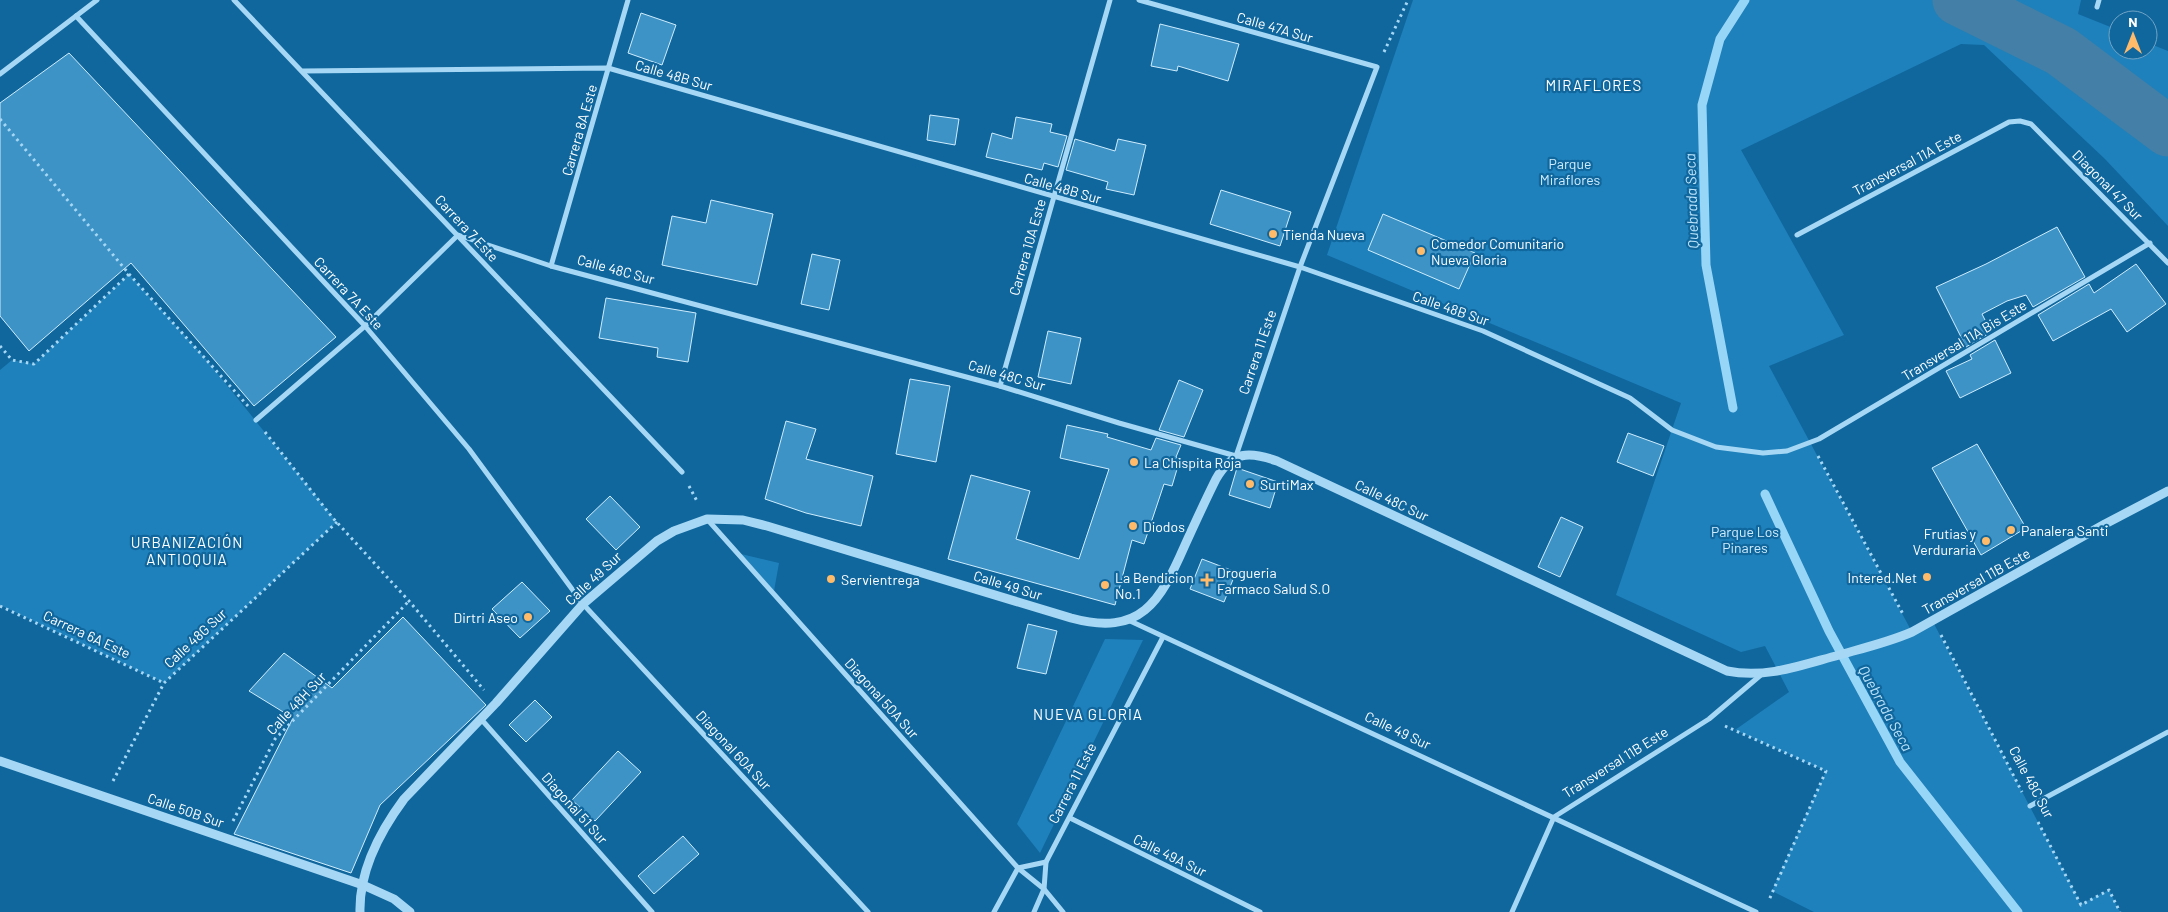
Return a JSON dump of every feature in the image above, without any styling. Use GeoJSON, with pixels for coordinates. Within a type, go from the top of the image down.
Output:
{"type":"FeatureCollection","features":[{"type":"Feature","properties":{"kind":"street"},"geometry":{"type":"LineString","coordinates":[[0,74],[97,0]]}},
{"type":"Feature","properties":{"kind":"street","name":"Carrera 7 Este"},"geometry":{"type":"LineString","coordinates":[[234,0],[682,472]]}},
{"type":"Feature","properties":{"kind":"street","name":"Carrera 8A Este"},"geometry":{"type":"LineString","coordinates":[[551,266],[628,0]]}},
{"type":"Feature","properties":{"kind":"street","name":"Carrera 10A Este"},"geometry":{"type":"LineString","coordinates":[[1000,386],[1110,0]]}},
{"type":"Feature","properties":{"kind":"street","name":"Calle 47A Sur"},"geometry":{"type":"LineString","coordinates":[[1139,0],[1377,67]]}},
{"type":"Feature","properties":{"kind":"street"},"geometry":{"type":"LineString","coordinates":[[2097,7],[2099,0]]}},
{"type":"Feature","properties":{"kind":"street","name":"Carrera 7A Este"},"geometry":{"type":"LineString","coordinates":[[76,16],[365,326],[469,449],[582,604]]}},
{"type":"Feature","properties":{"kind":"street","name":"Carrera 11 Este"},"geometry":{"type":"LineString","coordinates":[[1127,620],[1142,613],[1163,593],[1216,479],[1228,462],[1236,456],[1300,268],[1377,67]]}},
{"type":"Feature","properties":{"kind":"street","name":"Calle 48B Sur"},"geometry":{"type":"LineString","coordinates":[[303,71],[608,68],[1300,268],[1483,331],[1630,398],[1672,430],[1694,440],[1739,452],[1787,451]]}},
{"type":"Feature","properties":{"kind":"street","name":"Transversal 11A Este"},"geometry":{"type":"LineString","coordinates":[[1797,235],[2009,122],[2020,121],[2031,124]]}},
{"type":"Feature","properties":{"kind":"street","name":"Diagonal 47 Sur"},"geometry":{"type":"LineString","coordinates":[[2031,124],[2168,263]]}},
{"type":"Feature","properties":{"kind":"street"},"geometry":{"type":"LineString","coordinates":[[256,420],[365,326],[458,235]]}},
{"type":"Feature","properties":{"kind":"street","name":"Calle 48C Sur"},"geometry":{"type":"LineString","coordinates":[[458,235],[551,266],[1000,386],[1119,424],[1236,456],[1259,456],[1277,461],[1727,671],[1742,674],[1762,674],[1786,670]]}},
{"type":"Feature","properties":{"kind":"street","name":"Transversal 11A Bis Este"},"geometry":{"type":"LineString","coordinates":[[1787,451],[1810,443],[2150,243]]}},
{"type":"Feature","properties":{"kind":"street","name":"Transversal 11B Este"},"geometry":{"type":"LineString","coordinates":[[1786,670],[1894,640],[1912,632],[2168,491]]}},
{"type":"Feature","properties":{"kind":"street","name":"Calle 49 Sur"},"geometry":{"type":"LineString","coordinates":[[360,912],[362,885],[374,850],[392,815],[410,793],[480,719],[582,604],[657,541],[674,531],[707,519],[743,520],[767,526],[1087,622],[1108,624],[1127,620],[1756,912]]}},
{"type":"Feature","properties":{"kind":"street","name":"Diagonal 50A Sur"},"geometry":{"type":"LineString","coordinates":[[707,519],[1018,868],[1044,889],[1063,912]]}},
{"type":"Feature","properties":{"kind":"street","name":"Diagonal 60A Sur"},"geometry":{"type":"LineString","coordinates":[[582,604],[868,912]]}},
{"type":"Feature","properties":{"kind":"street","name":"Carrera 11 Este"},"geometry":{"type":"LineString","coordinates":[[1034,912],[1044,889],[1046,862],[1163,637]]}},
{"type":"Feature","properties":{"kind":"street","name":"Transversal 11B Este"},"geometry":{"type":"LineString","coordinates":[[1554,818],[1708,719],[1762,674]]}},
{"type":"Feature","properties":{"kind":"street","name":"Diagonal 51 Sur"},"geometry":{"type":"LineString","coordinates":[[480,719],[652,912]]}},
{"type":"Feature","properties":{"kind":"street"},"geometry":{"type":"LineString","coordinates":[[2030,806],[2168,732]]}},
{"type":"Feature","properties":{"kind":"street","name":"Calle 50B Sur"},"geometry":{"type":"LineString","coordinates":[[0,761],[362,885],[394,899],[410,912]]}},
{"type":"Feature","properties":{"kind":"street","name":"Calle 49A Sur"},"geometry":{"type":"LineString","coordinates":[[1070,818],[1260,912]]}},
{"type":"Feature","properties":{"kind":"street"},"geometry":{"type":"LineString","coordinates":[[1512,912],[1554,818]]}},
{"type":"Feature","properties":{"kind":"street"},"geometry":{"type":"LineString","coordinates":[[994,912],[1018,868],[1046,862]]}},
{"type":"Feature","properties":{"kind":"path"},"geometry":{"type":"LineString","coordinates":[[1377,67],[1408,0]]}},
{"type":"Feature","properties":{"kind":"path"},"geometry":{"type":"LineString","coordinates":[[0,346],[12,360],[34,364],[129,274]]}},
{"type":"Feature","properties":{"kind":"path"},"geometry":{"type":"LineString","coordinates":[[1810,443],[1912,632]]}},
{"type":"Feature","properties":{"kind":"path"},"geometry":{"type":"LineString","coordinates":[[682,472],[707,519]]}},
{"type":"Feature","properties":{"kind":"path","name":"Calle 48G Sur"},"geometry":{"type":"LineString","coordinates":[[105,797],[164,682],[337,522]]}},
{"type":"Feature","properties":{"kind":"path","name":"Calle 48H Sur"},"geometry":{"type":"LineString","coordinates":[[224,838],[275,739],[409,601]]}},
{"type":"Feature","properties":{"kind":"path","name":"Carrera 6A Este"},"geometry":{"type":"LineString","coordinates":[[0,606],[164,682]]}},
{"type":"Feature","properties":{"kind":"path","name":"Calle 48C Sur"},"geometry":{"type":"LineString","coordinates":[[1933,622],[2081,905],[2109,890],[2120,912]]}},
{"type":"Feature","properties":{"kind":"path"},"geometry":{"type":"LineString","coordinates":[[1708,719],[1826,771],[1766,905]]}},
{"type":"Feature","properties":{"kind":"green space"},"geometry":{"type":"Polygon","coordinates":[[[1413,0],[2081,0],[2078,14],[2108,26],[2108,60],[2158,60],[2158,47],[2168,51],[2168,226],[2105,159],[1984,45],[1961,44],[1741,150],[1844,335],[1769,366],[1912,632],[1933,622],[2081,904],[2109,890],[2120,912],[1814,912],[1772,891],[1826,771],[1735,730],[1789,692],[1765,646],[1741,652],[1616,595],[1681,403],[1327,255],[1413,0]]]}},
{"type":"Feature","properties":{"kind":"green space"},"geometry":{"type":"Polygon","coordinates":[[[129,274],[205,358],[337,522],[164,683],[0,605],[0,370],[12,360],[34,364],[129,274]]]}},
{"type":"Feature","properties":{"kind":"green space"},"geometry":{"type":"Polygon","coordinates":[[[741,554],[779,563],[774,591],[741,554]]]}},
{"type":"Feature","properties":{"kind":"green space"},"geometry":{"type":"Polygon","coordinates":[[[1105,639],[1143,640],[1040,853],[1017,824],[1105,639]]]}},
{"type":"Feature","properties":{"kind":"building"},"geometry":{"type":"Polygon","coordinates":[[[641,13],[676,25],[662,65],[628,53],[641,13]]]}},
{"type":"Feature","properties":{"kind":"building"},"geometry":{"type":"Polygon","coordinates":[[[1160,24],[1239,44],[1228,81],[1178,66],[1177,71],[1151,66],[1160,24]]]}},
{"type":"Feature","properties":{"kind":"building"},"geometry":{"type":"Polygon","coordinates":[[[69,53],[336,337],[254,406],[131,263],[29,351],[0,316],[0,103],[69,53]]]}},
{"type":"Feature","properties":{"kind":"building"},"geometry":{"type":"Polygon","coordinates":[[[930,115],[959,119],[955,145],[927,140],[930,115]]]}},
{"type":"Feature","properties":{"kind":"building"},"geometry":{"type":"Polygon","coordinates":[[[1016,117],[1052,124],[1050,132],[1067,136],[1058,167],[1044,163],[1042,170],[986,157],[992,133],[1012,139],[1016,117]]]}},
{"type":"Feature","properties":{"kind":"building"},"geometry":{"type":"Polygon","coordinates":[[[1075,139],[1115,151],[1118,139],[1146,145],[1134,195],[1106,189],[1108,182],[1066,170],[1075,139]]]}},
{"type":"Feature","properties":{"kind":"building"},"geometry":{"type":"Polygon","coordinates":[[[1221,190],[1291,212],[1280,246],[1210,224],[1221,190]]]}},
{"type":"Feature","properties":{"kind":"building"},"geometry":{"type":"Polygon","coordinates":[[[711,200],[773,214],[757,285],[662,265],[672,216],[706,223],[711,200]]]}},
{"type":"Feature","properties":{"kind":"building","name":"Comedor Comunitario Nueva Gloria"},"geometry":{"type":"Polygon","coordinates":[[[1383,214],[1475,253],[1459,289],[1368,250],[1383,214]]]}},
{"type":"Feature","properties":{"kind":"building"},"geometry":{"type":"Polygon","coordinates":[[[2057,227],[2085,277],[2033,307],[2026,295],[2007,301],[1982,314],[1991,332],[1966,347],[1936,287],[1986,264],[2057,227]]]}},
{"type":"Feature","properties":{"kind":"building"},"geometry":{"type":"Polygon","coordinates":[[[812,254],[840,260],[829,310],[801,304],[812,254]]]}},
{"type":"Feature","properties":{"kind":"building"},"geometry":{"type":"Polygon","coordinates":[[[2136,264],[2166,304],[2127,332],[2111,309],[2053,341],[2038,315],[2089,284],[2094,293],[2136,264]]]}},
{"type":"Feature","properties":{"kind":"building"},"geometry":{"type":"Polygon","coordinates":[[[606,298],[696,313],[688,362],[657,357],[658,348],[599,338],[606,298]]]}},
{"type":"Feature","properties":{"kind":"building"},"geometry":{"type":"Polygon","coordinates":[[[1048,331],[1081,338],[1071,384],[1038,377],[1048,331]]]}},
{"type":"Feature","properties":{"kind":"building"},"geometry":{"type":"Polygon","coordinates":[[[1995,340],[2011,373],[1960,398],[1946,371],[1972,359],[1970,355],[1995,340]]]}},
{"type":"Feature","properties":{"kind":"building"},"geometry":{"type":"Polygon","coordinates":[[[910,379],[950,386],[936,462],[896,454],[910,379]]]}},
{"type":"Feature","properties":{"kind":"building"},"geometry":{"type":"Polygon","coordinates":[[[1179,380],[1203,390],[1184,437],[1159,430],[1179,380]]]}},
{"type":"Feature","properties":{"kind":"building"},"geometry":{"type":"Polygon","coordinates":[[[786,421],[816,429],[806,459],[873,476],[861,526],[806,513],[765,499],[786,421]]]}},
{"type":"Feature","properties":{"kind":"building"},"geometry":{"type":"Polygon","coordinates":[[[1067,425],[1108,434],[1107,437],[1151,450],[1156,438],[1181,445],[1176,457],[1180,459],[1172,486],[1164,484],[1144,544],[1132,540],[1115,605],[948,559],[971,475],[1030,491],[1016,539],[1079,559],[1109,469],[1060,458],[1067,425]]]}},
{"type":"Feature","properties":{"kind":"building"},"geometry":{"type":"Polygon","coordinates":[[[1628,433],[1664,446],[1653,476],[1617,462],[1628,433]]]}},
{"type":"Feature","properties":{"kind":"building"},"geometry":{"type":"Polygon","coordinates":[[[1977,444],[2026,528],[1981,555],[1932,468],[1977,444]]]}},
{"type":"Feature","properties":{"kind":"building"},"geometry":{"type":"Polygon","coordinates":[[[1237,468],[1278,482],[1270,508],[1229,495],[1237,468]]]}},
{"type":"Feature","properties":{"kind":"building"},"geometry":{"type":"Polygon","coordinates":[[[610,496],[640,527],[616,550],[586,519],[610,496]]]}},
{"type":"Feature","properties":{"kind":"building"},"geometry":{"type":"Polygon","coordinates":[[[1561,517],[1583,527],[1560,577],[1538,567],[1561,517]]]}},
{"type":"Feature","properties":{"kind":"building"},"geometry":{"type":"Polygon","coordinates":[[[1202,559],[1236,572],[1224,602],[1190,589],[1202,559]]]}},
{"type":"Feature","properties":{"kind":"building"},"geometry":{"type":"Polygon","coordinates":[[[522,582],[550,611],[520,638],[492,609],[522,582]]]}},
{"type":"Feature","properties":{"kind":"building"},"geometry":{"type":"Polygon","coordinates":[[[403,617],[486,705],[380,805],[351,873],[234,834],[293,718],[249,691],[284,653],[332,688],[403,617]]]}},
{"type":"Feature","properties":{"kind":"building"},"geometry":{"type":"Polygon","coordinates":[[[1028,624],[1057,631],[1046,674],[1017,668],[1028,624]]]}},
{"type":"Feature","properties":{"kind":"building"},"geometry":{"type":"Polygon","coordinates":[[[535,700],[552,717],[526,742],[509,725],[535,700]]]}},
{"type":"Feature","properties":{"kind":"building"},"geometry":{"type":"Polygon","coordinates":[[[618,751],[641,772],[595,821],[572,800],[618,751]]]}},
{"type":"Feature","properties":{"kind":"building"},"geometry":{"type":"Polygon","coordinates":[[[683,836],[699,854],[654,894],[638,876],[683,836]]]}},
{"type":"Feature","properties":{"kind":"waterway","name":"Quebrada Seca"},"geometry":{"type":"LineString","coordinates":[[1733,408],[1706,265],[1702,105],[1720,39],[1745,0]]}},
{"type":"Feature","properties":{"kind":"waterway"},"geometry":{"type":"LineString","coordinates":[[1958,0],[2061,51],[2168,131]]}},
{"type":"Feature","properties":{"kind":"waterway","name":"Quebrada Seca"},"geometry":{"type":"LineString","coordinates":[[1765,494],[1829,631],[1900,762],[2018,912]]}},
{"type":"Feature","properties":{"kind":"place","name":"Tienda Nueva"},"geometry":{"type":"Point","coordinates":[1273,234]}},
{"type":"Feature","properties":{"kind":"place","name":"Comedor Comunitario Nueva Gloria"},"geometry":{"type":"Point","coordinates":[1421,251]}},
{"type":"Feature","properties":{"kind":"place","name":"La Chispita Roja"},"geometry":{"type":"Point","coordinates":[1134,462]}},
{"type":"Feature","properties":{"kind":"place","name":"SurtiMax"},"geometry":{"type":"Point","coordinates":[1250,484]}},
{"type":"Feature","properties":{"kind":"place","name":"Diodos"},"geometry":{"type":"Point","coordinates":[1133,526]}},
{"type":"Feature","properties":{"kind":"place","name":"Panalera Santi"},"geometry":{"type":"Point","coordinates":[2011,530]}},
{"type":"Feature","properties":{"kind":"place","name":"Frutias y Verduraria"},"geometry":{"type":"Point","coordinates":[1986,541]}},
{"type":"Feature","properties":{"kind":"place","name":"Intered.Net"},"geometry":{"type":"Point","coordinates":[1927,577]}},
{"type":"Feature","properties":{"kind":"place","name":"Servientrega"},"geometry":{"type":"Point","coordinates":[831,579]}},
{"type":"Feature","properties":{"kind":"place","name":"Drogueria Farmaco Salud S.O"},"geometry":{"type":"Point","coordinates":[1207,580]}},
{"type":"Feature","properties":{"kind":"place","name":"La Bendicion No.1"},"geometry":{"type":"Point","coordinates":[1105,585]}},
{"type":"Feature","properties":{"kind":"place","name":"Dirtri Aseo"},"geometry":{"type":"Point","coordinates":[528,617]}},
{"type":"Feature","properties":{"kind":"district","name":"MIRAFLORES"},"geometry":{"type":"Point","coordinates":[1594,85]}},
{"type":"Feature","properties":{"kind":"district","name":"URBANIZACIÓN ANTIOQUIA"},"geometry":{"type":"Point","coordinates":[187,550]}},
{"type":"Feature","properties":{"kind":"district","name":"NUEVA GLORIA"},"geometry":{"type":"Point","coordinates":[1088,714]}},
{"type":"Feature","properties":{"kind":"park label","name":"Parque Miraflores"},"geometry":{"type":"Point","coordinates":[1570,172]}},
{"type":"Feature","properties":{"kind":"park label","name":"Parque Los Pinares"},"geometry":{"type":"Point","coordinates":[1745,540]}}]}
